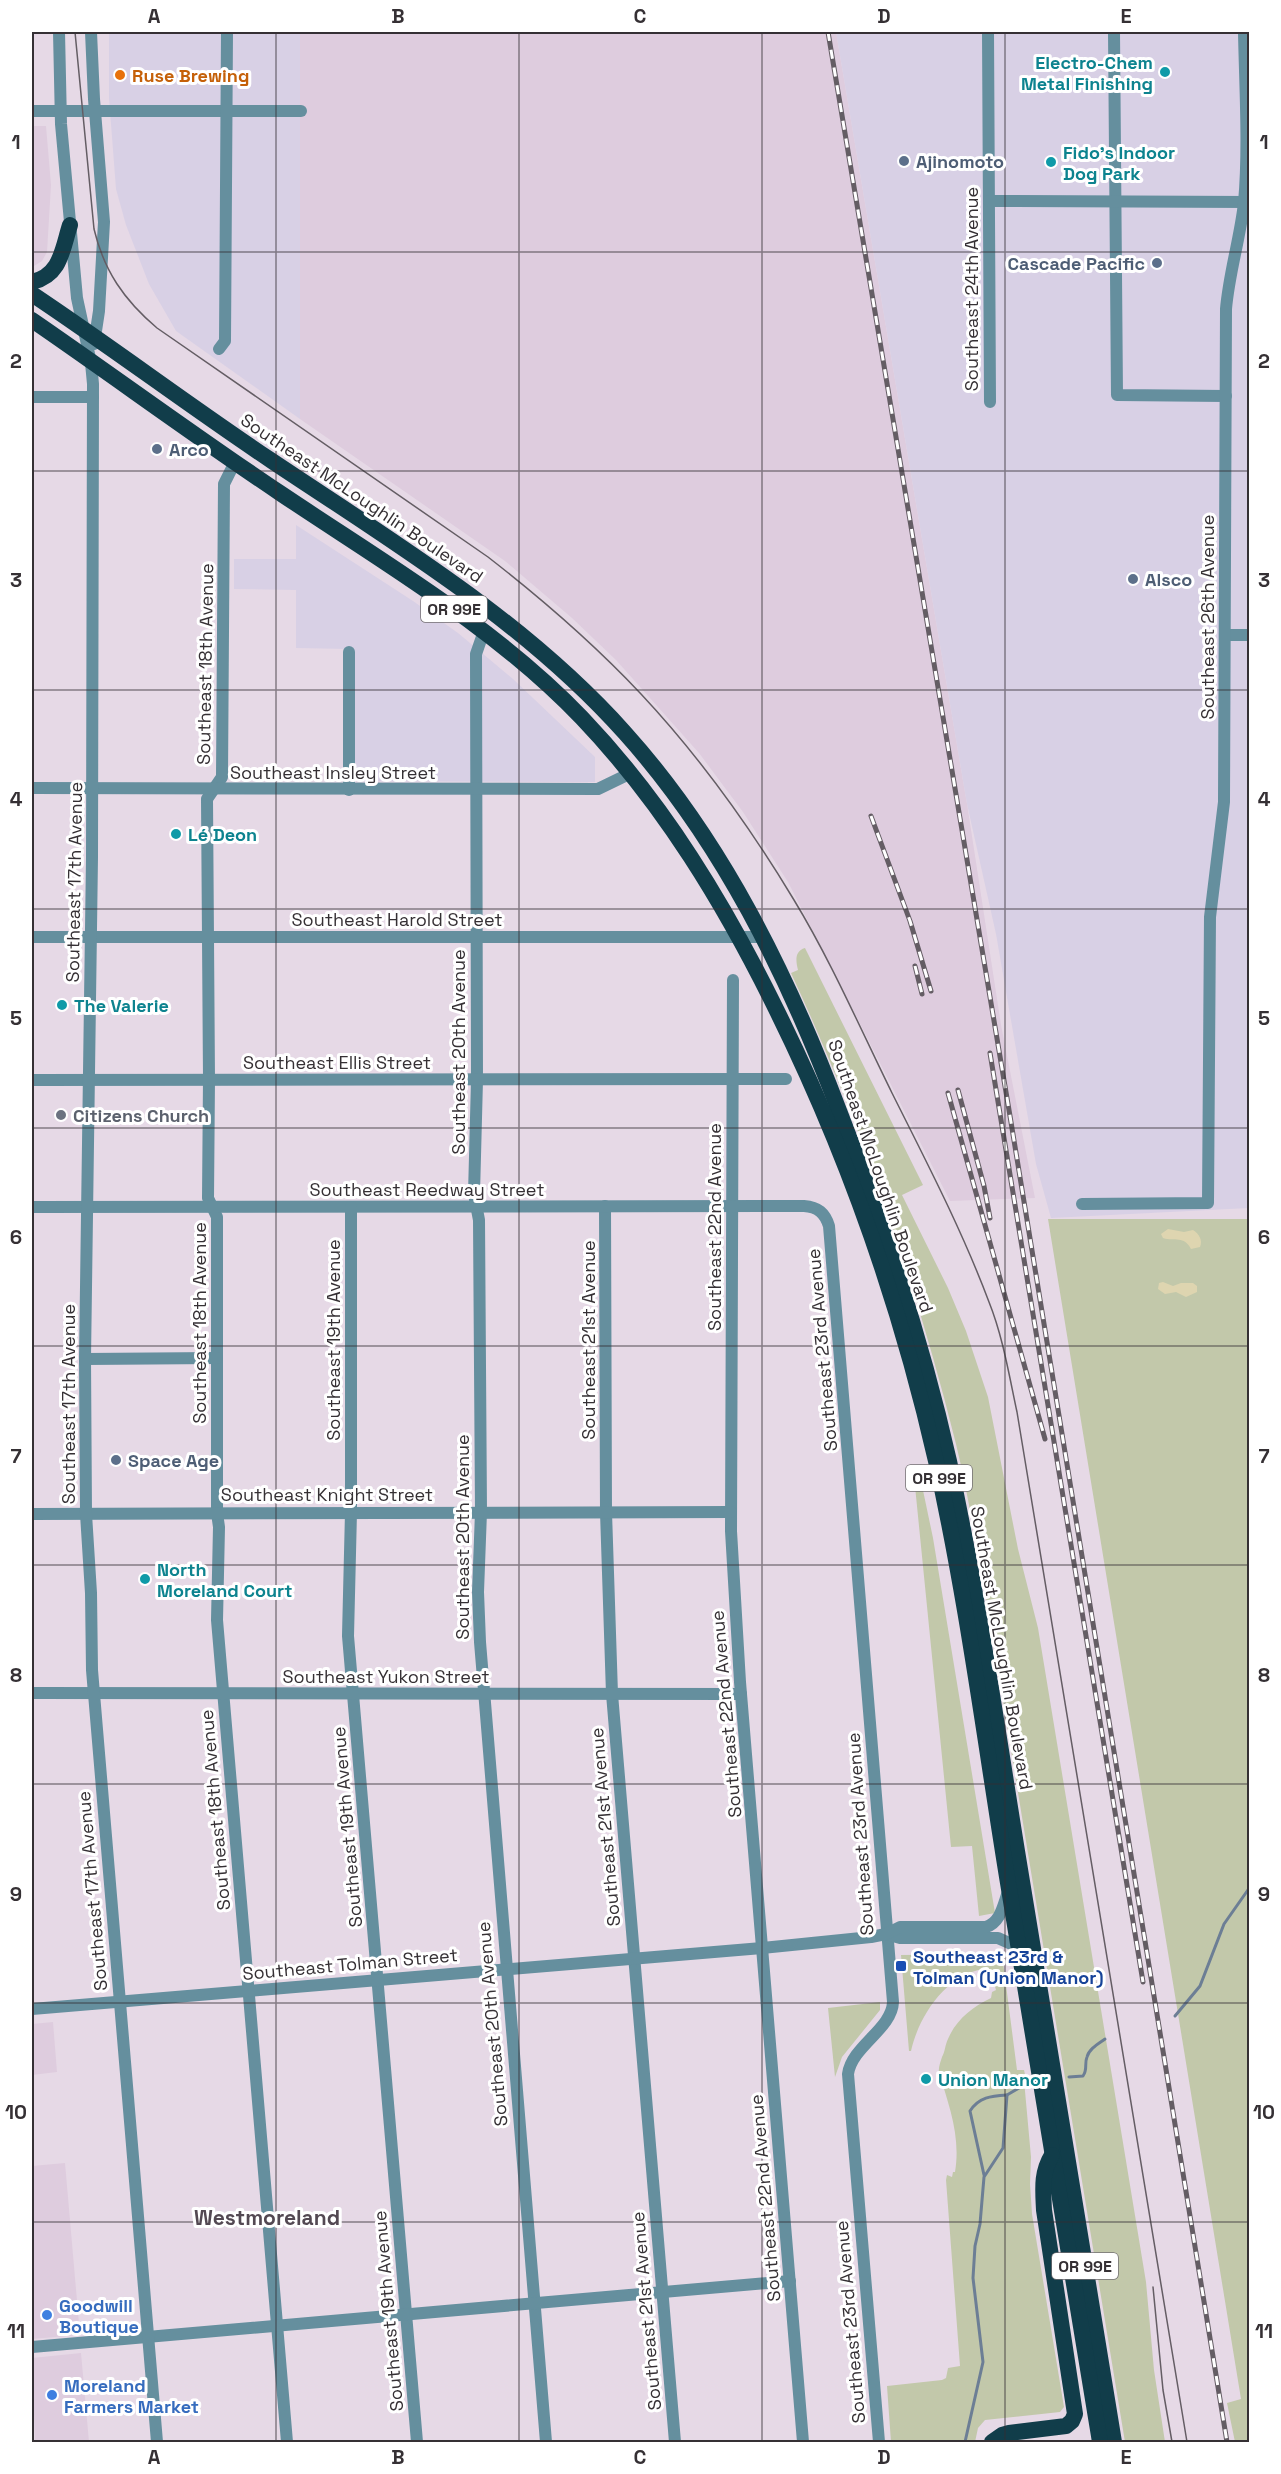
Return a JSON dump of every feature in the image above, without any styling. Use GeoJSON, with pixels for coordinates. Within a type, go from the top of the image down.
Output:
{"type":"FeatureCollection","features":[{"type":"Feature","properties":{"kind":"highway"},"geometry":{"type":"LineString","coordinates":[[32,282],[52,273],[70,225]]}},
{"type":"Feature","properties":{"kind":"highway","name":"Southeast McLoughlin Boulevard"},"geometry":{"type":"LineString","coordinates":[[32,294],[465,591],[547,655],[603,709],[665,781],[712,849],[762,937],[813,1040],[874,1204],[918,1341],[963,1527],[1047,2081],[1052,2154],[1100,2442]]}},
{"type":"Feature","properties":{"kind":"highway","name":"Southeast McLoughlin Boulevard"},"geometry":{"type":"LineString","coordinates":[[32,320],[91,363],[484,631],[570,705],[631,773],[691,856],[753,962],[824,1108],[868,1226],[910,1358],[936,1464],[953,1546],[1018,1947],[1047,2081],[1114,2442]]}},
{"type":"Feature","properties":{"kind":"highway"},"geometry":{"type":"LineString","coordinates":[[992,2442],[1009,2433],[1066,2426],[1075,2414],[1044,2210],[1044,2168],[1052,2154]]}},
{"type":"Feature","properties":{"kind":"street","name":"Southeast 17th Avenue"},"geometry":{"type":"LineString","coordinates":[[59,32],[60,112],[70,225],[77,298],[90,335],[93,398],[93,789],[86,1208],[86,1514],[91,1593],[93,1693],[156,2442]]}},
{"type":"Feature","properties":{"kind":"street","name":"Southeast 17th Avenue"},"geometry":{"type":"LineString","coordinates":[[90,335],[99,311],[104,222],[91,32]]}},
{"type":"Feature","properties":{"kind":"street"},"geometry":{"type":"LineString","coordinates":[[219,349],[225,340],[227,32]]}},
{"type":"Feature","properties":{"kind":"street","name":"Southeast 24th Avenue"},"geometry":{"type":"LineString","coordinates":[[988,32],[990,402]]}},
{"type":"Feature","properties":{"kind":"street"},"geometry":{"type":"LineString","coordinates":[[1114,32],[1117,395],[1226,396]]}},
{"type":"Feature","properties":{"kind":"street","name":"Southeast 26th Avenue"},"geometry":{"type":"LineString","coordinates":[[1082,1204],[1208,1203],[1210,917],[1224,810],[1227,294],[1247,202],[1244,32]]}},
{"type":"Feature","properties":{"kind":"street"},"geometry":{"type":"LineString","coordinates":[[32,111],[301,111]]}},
{"type":"Feature","properties":{"kind":"street"},"geometry":{"type":"LineString","coordinates":[[989,201],[1247,202]]}},
{"type":"Feature","properties":{"kind":"street"},"geometry":{"type":"LineString","coordinates":[[32,397],[93,398]]}},
{"type":"Feature","properties":{"kind":"street","name":"Southeast 18th Avenue"},"geometry":{"type":"LineString","coordinates":[[235,462],[224,484],[222,777],[207,799],[208,1198],[217,1217],[217,1513],[219,1527],[217,1620],[287,2442]]}},
{"type":"Feature","properties":{"kind":"street","name":"Southeast 20th Avenue"},"geometry":{"type":"LineString","coordinates":[[484,631],[476,654],[477,1080],[474,1194],[479,1220],[481,1512],[478,1592],[505,1968],[546,2442]]}},
{"type":"Feature","properties":{"kind":"street"},"geometry":{"type":"LineString","coordinates":[[1225,635],[1250,635]]}},
{"type":"Feature","properties":{"kind":"street"},"geometry":{"type":"LineString","coordinates":[[349,652],[349,790]]}},
{"type":"Feature","properties":{"kind":"street","name":"Southeast Insley Street"},"geometry":{"type":"LineString","coordinates":[[32,789],[598,789],[631,773]]}},
{"type":"Feature","properties":{"kind":"street","name":"Southeast Harold Street"},"geometry":{"type":"LineString","coordinates":[[32,937],[762,937]]}},
{"type":"Feature","properties":{"kind":"street","name":"Southeast 22nd Avenue"},"geometry":{"type":"LineString","coordinates":[[733,980],[731,1512],[741,1694],[803,2442]]}},
{"type":"Feature","properties":{"kind":"street","name":"Southeast Ellis Street"},"geometry":{"type":"LineString","coordinates":[[32,1080],[786,1079]]}},
{"type":"Feature","properties":{"kind":"street","name":"Southeast 21st Avenue"},"geometry":{"type":"LineString","coordinates":[[605,1206],[606,1512],[612,1694],[675,2442]]}},
{"type":"Feature","properties":{"kind":"street","name":"Southeast Reedway Street"},"geometry":{"type":"LineString","coordinates":[[32,1207],[804,1206],[821,1211]]}},
{"type":"Feature","properties":{"kind":"street","name":"Southeast 19th Avenue"},"geometry":{"type":"LineString","coordinates":[[351,1207],[351,1512],[348,1616],[417,2442]]}},
{"type":"Feature","properties":{"kind":"street","name":"Southeast 23rd Avenue"},"geometry":{"type":"LineString","coordinates":[[821,1211],[826,1215],[830,1226],[892,2009],[852,2061],[848,2074],[879,2442]]}},
{"type":"Feature","properties":{"kind":"street"},"geometry":{"type":"LineString","coordinates":[[86,1359],[217,1358]]}},
{"type":"Feature","properties":{"kind":"street","name":"Southeast Knight Street"},"geometry":{"type":"LineString","coordinates":[[32,1514],[731,1512]]}},
{"type":"Feature","properties":{"kind":"street","name":"Southeast Yukon Street"},"geometry":{"type":"LineString","coordinates":[[32,1693],[741,1694]]}},
{"type":"Feature","properties":{"kind":"street","name":"Southeast Tolman Street"},"geometry":{"type":"LineString","coordinates":[[32,2009],[762,1948],[886,1934],[900,1927],[986,1927],[993,1925],[998,1919],[1009,1891]]}},
{"type":"Feature","properties":{"kind":"street","name":"Southeast Tolman Street"},"geometry":{"type":"LineString","coordinates":[[886,1934],[900,1938],[999,1938],[1018,1947]]}},
{"type":"Feature","properties":{"kind":"street"},"geometry":{"type":"LineString","coordinates":[[32,2347],[790,2281]]}},
{"type":"Feature","properties":{"kind":"shaded area"},"geometry":{"type":"Polygon","coordinates":[[[109,32],[300,32],[300,419],[176,331],[149,284],[126,225],[116,189],[109,98],[109,32]]]}},
{"type":"Feature","properties":{"kind":"shaded area"},"geometry":{"type":"Polygon","coordinates":[[[300,32],[836,32],[967,804],[1001,1025],[1035,1198],[950,1201],[788,882],[743,812],[699,753],[616,660],[572,618],[505,561],[300,419],[300,32]]]}},
{"type":"Feature","properties":{"kind":"shaded area"},"geometry":{"type":"Polygon","coordinates":[[[836,32],[1249,32],[1249,1208],[1051,1218],[1036,1164],[996,934],[967,804],[836,32]]]}},
{"type":"Feature","properties":{"kind":"shaded area"},"geometry":{"type":"Polygon","coordinates":[[[32,126],[46,126],[51,185],[47,252],[42,261],[34,266],[32,266],[32,126]]]}},
{"type":"Feature","properties":{"kind":"shaded area"},"geometry":{"type":"Polygon","coordinates":[[[296,525],[413,601],[458,633],[513,679],[595,757],[595,782],[348,781],[348,649],[296,648],[296,590],[234,589],[234,559],[296,559],[296,525]]]}},
{"type":"Feature","properties":{"kind":"shaded area"},"geometry":{"type":"Polygon","coordinates":[[[53,2022],[57,2072],[32,2075],[32,2024],[53,2022]]]}},
{"type":"Feature","properties":{"kind":"shaded area"},"geometry":{"type":"Polygon","coordinates":[[[65,2163],[80,2335],[32,2339],[32,2166],[65,2163]]]}},
{"type":"Feature","properties":{"kind":"shaded area"},"geometry":{"type":"Polygon","coordinates":[[[81,2353],[89,2442],[35,2442],[32,2358],[81,2353]]]}},
{"type":"Feature","properties":{"kind":"green space"},"geometry":{"type":"Polygon","coordinates":[[[805,948],[923,1185],[902,1195],[948,1288],[966,1331],[988,1397],[1018,1549],[1038,1628],[1146,2282],[1154,2370],[1165,2442],[1125,2442],[981,1568],[963,1475],[923,1324],[885,1205],[841,1088],[791,973],[798,970],[797,954],[805,948]]]}},
{"type":"Feature","properties":{"kind":"green space"},"geometry":{"type":"Polygon","coordinates":[[[1048,1219],[1249,1219],[1249,2442],[1235,2442],[1227,2403],[1241,2399],[1048,1219]]]}},
{"type":"Feature","properties":{"kind":"green space"},"geometry":{"type":"Polygon","coordinates":[[[914,1476],[920,1476],[933,1538],[995,1913],[979,1916],[972,1846],[951,1847],[914,1476]]]}},
{"type":"Feature","properties":{"kind":"green space"},"geometry":{"type":"Polygon","coordinates":[[[1002,1954],[1017,2070],[1024,2070],[1026,2079],[1024,2080],[1031,2157],[1032,2214],[1064,2407],[1060,2412],[985,2420],[978,2428],[975,2442],[891,2442],[887,2386],[942,2380],[946,2378],[948,2368],[960,2366],[946,2180],[947,2175],[952,2177],[955,2172],[956,2146],[953,2121],[939,2069],[947,2041],[955,2026],[971,2010],[991,1998],[992,1992],[996,1990],[993,1980],[988,1981],[984,1969],[971,1972],[958,1979],[937,1998],[928,2011],[911,2051],[909,2051],[901,1955],[1002,1954]]]}},
{"type":"Feature","properties":{"kind":"green space"},"geometry":{"type":"Polygon","coordinates":[[[880,2002],[880,2010],[842,2057],[835,2077],[828,2008],[880,2002]]]}},
{"type":"Feature","properties":{"kind":"sand"},"geometry":{"type":"Polygon","coordinates":[[[1168,1229],[1184,1232],[1193,1230],[1200,1237],[1200,1247],[1191,1249],[1182,1240],[1163,1238],[1161,1234],[1168,1229]]]}},
{"type":"Feature","properties":{"kind":"sand"},"geometry":{"type":"Polygon","coordinates":[[[1163,1282],[1173,1286],[1193,1283],[1197,1286],[1197,1292],[1186,1297],[1176,1292],[1165,1294],[1158,1289],[1159,1283],[1163,1282]]]}},
{"type":"Feature","properties":{"kind":"waterway"},"geometry":{"type":"LineString","coordinates":[[1175,2016],[1200,1986],[1224,1924],[1250,1887]]}},
{"type":"Feature","properties":{"kind":"waterway"},"geometry":{"type":"LineString","coordinates":[[1069,2077],[1083,2076],[1088,2054],[1105,2039]]}},
{"type":"Feature","properties":{"kind":"waterway"},"geometry":{"type":"LineString","coordinates":[[965,2442],[983,2362],[973,2278],[984,2177],[1003,2148],[1007,2095],[1024,2085]]}},
{"type":"Feature","properties":{"kind":"waterway"},"geometry":{"type":"LineString","coordinates":[[984,2175],[970,2111],[986,2098],[1007,2095]]}},
{"type":"Feature","properties":{"kind":"tram line"},"geometry":{"type":"LineString","coordinates":[[75,32],[94,229],[103,258],[125,295],[157,328],[488,557],[586,640],[663,718],[742,819],[808,923],[955,1222],[994,1315],[1017,1412],[1187,2442]]}},
{"type":"Feature","properties":{"kind":"tram line"},"geometry":{"type":"LineString","coordinates":[[1153,2287],[1163,2390],[1172,2442]]}},
{"type":"Feature","properties":{"kind":"railway"},"geometry":{"type":"LineString","coordinates":[[828,32],[1010,1116],[1227,2442]]}},
{"type":"Feature","properties":{"kind":"railway"},"geometry":{"type":"LineString","coordinates":[[871,816],[910,921],[931,991]]}},
{"type":"Feature","properties":{"kind":"railway"},"geometry":{"type":"LineString","coordinates":[[915,966],[922,994]]}},
{"type":"Feature","properties":{"kind":"railway"},"geometry":{"type":"LineString","coordinates":[[990,1053],[1143,1982]]}},
{"type":"Feature","properties":{"kind":"railway"},"geometry":{"type":"LineString","coordinates":[[958,1090],[984,1186],[990,1218]]}},
{"type":"Feature","properties":{"kind":"railway"},"geometry":{"type":"LineString","coordinates":[[948,1093],[1045,1439]]}},
{"type":"Feature","properties":{"kind":"place","name":"Electro-Chem Metal Finishing"},"geometry":{"type":"Point","coordinates":[1165,72]}},
{"type":"Feature","properties":{"kind":"place","name":"Ruse Brewing"},"geometry":{"type":"Point","coordinates":[120,75]}},
{"type":"Feature","properties":{"kind":"place","name":"Ajinomoto"},"geometry":{"type":"Point","coordinates":[904,161]}},
{"type":"Feature","properties":{"kind":"place","name":"Fido's Indoor Dog Park"},"geometry":{"type":"Point","coordinates":[1051,162]}},
{"type":"Feature","properties":{"kind":"place","name":"Cascade Pacific"},"geometry":{"type":"Point","coordinates":[1157,263]}},
{"type":"Feature","properties":{"kind":"place","name":"Arco"},"geometry":{"type":"Point","coordinates":[157,449]}},
{"type":"Feature","properties":{"kind":"place","name":"Alsco"},"geometry":{"type":"Point","coordinates":[1133,579]}},
{"type":"Feature","properties":{"kind":"place","name":"Lé Deon"},"geometry":{"type":"Point","coordinates":[176,834]}},
{"type":"Feature","properties":{"kind":"place","name":"The Valerie"},"geometry":{"type":"Point","coordinates":[62,1005]}},
{"type":"Feature","properties":{"kind":"place","name":"Citizens Church"},"geometry":{"type":"Point","coordinates":[61,1115]}},
{"type":"Feature","properties":{"kind":"place","name":"Space Age"},"geometry":{"type":"Point","coordinates":[116,1460]}},
{"type":"Feature","properties":{"kind":"place","name":"North Moreland Court"},"geometry":{"type":"Point","coordinates":[145,1579]}},
{"type":"Feature","properties":{"kind":"place","name":"Southeast 23rd & Tolman (Union Manor)"},"geometry":{"type":"Point","coordinates":[901,1966]}},
{"type":"Feature","properties":{"kind":"place","name":"Union Manor"},"geometry":{"type":"Point","coordinates":[926,2079]}},
{"type":"Feature","properties":{"kind":"place","name":"Goodwill Boutique"},"geometry":{"type":"Point","coordinates":[47,2315]}},
{"type":"Feature","properties":{"kind":"place","name":"Moreland Farmers Market"},"geometry":{"type":"Point","coordinates":[52,2395]}},
{"type":"Feature","properties":{"kind":"district","name":"Westmoreland"},"geometry":{"type":"Point","coordinates":[267,2217]}}]}
